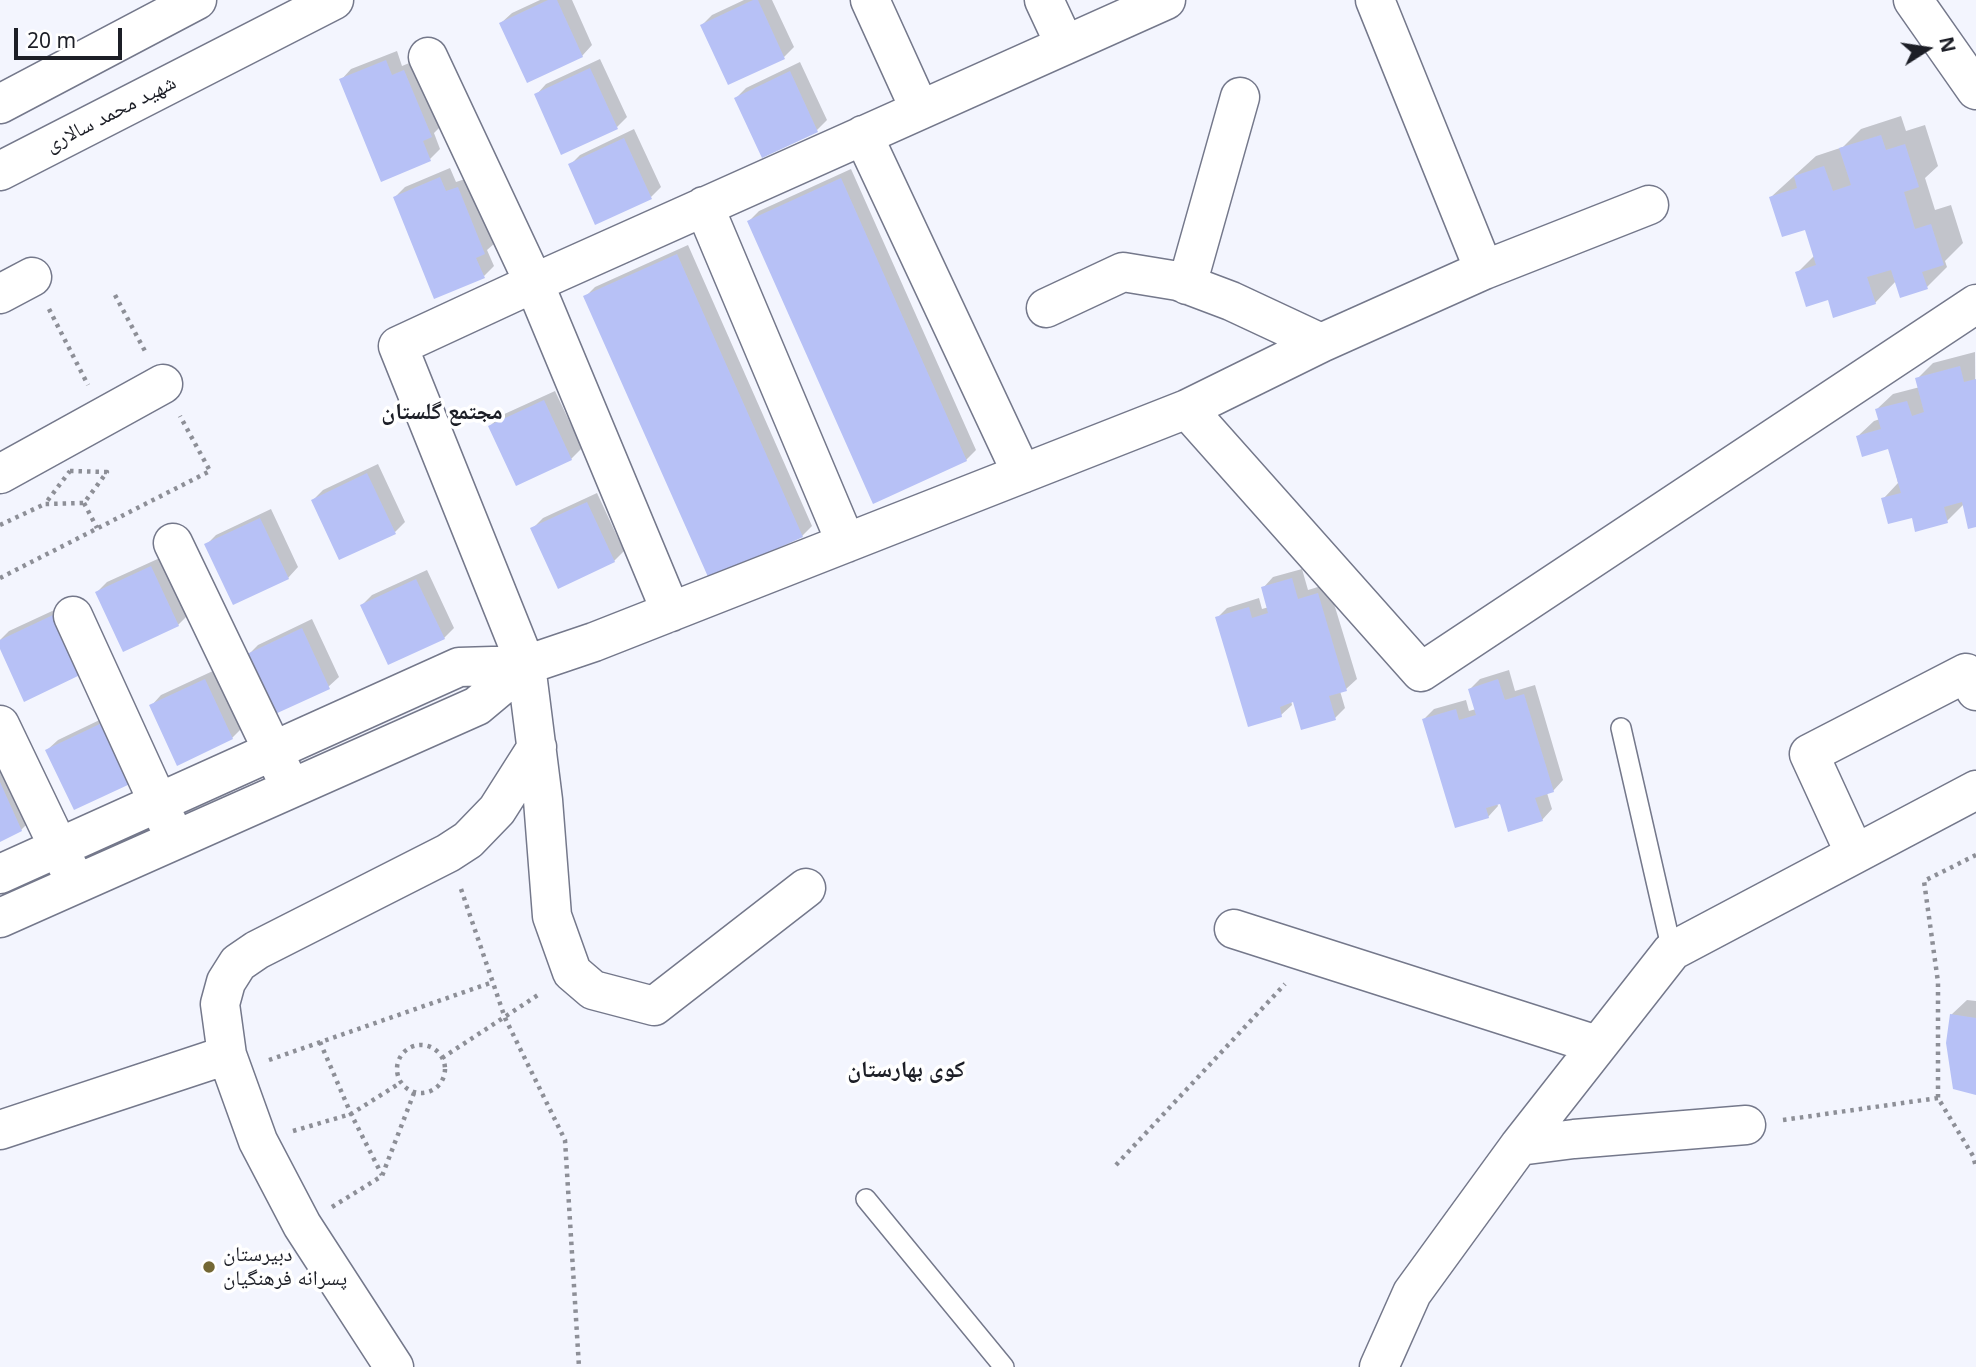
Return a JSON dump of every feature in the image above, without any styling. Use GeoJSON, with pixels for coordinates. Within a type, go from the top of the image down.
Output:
{"type":"FeatureCollection","features":[{"type":"Feature","properties":{"kind":"street"},"geometry":{"type":"LineString","coordinates":[[0,103],[197,0]]}},
{"type":"Feature","properties":{"kind":"street","name":"شهید محمد سالاری"},"geometry":{"type":"LineString","coordinates":[[0,171],[334,0]]}},
{"type":"Feature","properties":{"kind":"street"},"geometry":{"type":"LineString","coordinates":[[870,0],[920,110]]}},
{"type":"Feature","properties":{"kind":"street"},"geometry":{"type":"LineString","coordinates":[[1044,0],[1065,46]]}},
{"type":"Feature","properties":{"kind":"street"},"geometry":{"type":"LineString","coordinates":[[806,888],[654,1006],[593,990],[572,972],[552,916],[537,747],[526,665],[398,346],[1166,0]]}},
{"type":"Feature","properties":{"kind":"street"},"geometry":{"type":"LineString","coordinates":[[1375,0],[1484,270]]}},
{"type":"Feature","properties":{"kind":"street"},"geometry":{"type":"LineString","coordinates":[[1913,0],[1976,90]]}},
{"type":"Feature","properties":{"kind":"street"},"geometry":{"type":"LineString","coordinates":[[429,57],[534,283],[671,612]]}},
{"type":"Feature","properties":{"kind":"street"},"geometry":{"type":"LineString","coordinates":[[1187,285],[1240,97]]}},
{"type":"Feature","properties":{"kind":"street"},"geometry":{"type":"LineString","coordinates":[[863,135],[1022,474]]}},
{"type":"Feature","properties":{"kind":"street"},"geometry":{"type":"LineString","coordinates":[[0,873],[459,667],[526,665],[671,612],[1187,409],[1321,343],[1484,270],[1649,205]]}},
{"type":"Feature","properties":{"kind":"street"},"geometry":{"type":"LineString","coordinates":[[704,206],[846,543]]}},
{"type":"Feature","properties":{"kind":"street"},"geometry":{"type":"LineString","coordinates":[[1046,308],[1123,272],[1187,285],[1231,301],[1321,343]]}},
{"type":"Feature","properties":{"kind":"street"},"geometry":{"type":"LineString","coordinates":[[1187,409],[1421,672],[1976,304]]}},
{"type":"Feature","properties":{"kind":"street"},"geometry":{"type":"LineString","coordinates":[[0,474],[163,384]]}},
{"type":"Feature","properties":{"kind":"street"},"geometry":{"type":"LineString","coordinates":[[173,543],[291,788]]}},
{"type":"Feature","properties":{"kind":"street"},"geometry":{"type":"LineString","coordinates":[[73,616],[176,841]]}},
{"type":"Feature","properties":{"kind":"street"},"geometry":{"type":"LineString","coordinates":[[0,918],[477,706],[526,665]]}},
{"type":"Feature","properties":{"kind":"street"},"geometry":{"type":"LineString","coordinates":[[1855,854],[1809,754],[1966,673],[1976,691]]}},
{"type":"Feature","properties":{"kind":"street"},"geometry":{"type":"LineString","coordinates":[[0,725],[76,884]]}},
{"type":"Feature","properties":{"kind":"street"},"geometry":{"type":"LineString","coordinates":[[394,1367],[302,1226],[258,1141],[231,1063],[220,1004],[226,982],[238,963],[257,950],[448,853],[468,840],[497,810],[537,747]]}},
{"type":"Feature","properties":{"kind":"street"},"geometry":{"type":"LineString","coordinates":[[1379,1367],[1412,1293],[1519,1146],[1672,951],[1976,790]]}},
{"type":"Feature","properties":{"kind":"street"},"geometry":{"type":"LineString","coordinates":[[1234,929],[1597,1045]]}},
{"type":"Feature","properties":{"kind":"street"},"geometry":{"type":"LineString","coordinates":[[1,1130],[231,1063]]}},
{"type":"Feature","properties":{"kind":"street"},"geometry":{"type":"LineString","coordinates":[[1519,1146],[1746,1125]]}},
{"type":"Feature","properties":{"kind":"lane"},"geometry":{"type":"LineString","coordinates":[[1621,727],[1672,951]]}},
{"type":"Feature","properties":{"kind":"lane"},"geometry":{"type":"LineString","coordinates":[[866,1199],[1004,1367]]}},
{"type":"Feature","properties":{"kind":"path"},"geometry":{"type":"LineString","coordinates":[[16,286],[105,417]]}},
{"type":"Feature","properties":{"kind":"path"},"geometry":{"type":"LineString","coordinates":[[0,579],[209,471],[115,295]]}},
{"type":"Feature","properties":{"kind":"path"},"geometry":{"type":"LineString","coordinates":[[45,504],[70,471],[107,472],[84,503]]}},
{"type":"Feature","properties":{"kind":"path"},"geometry":{"type":"LineString","coordinates":[[84,503],[97,528]]}},
{"type":"Feature","properties":{"kind":"path"},"geometry":{"type":"LineString","coordinates":[[0,526],[45,504],[84,503]]}},
{"type":"Feature","properties":{"kind":"path"},"geometry":{"type":"LineString","coordinates":[[448,853],[505,1018],[565,1140],[579,1367]]}},
{"type":"Feature","properties":{"kind":"path"},"geometry":{"type":"LineString","coordinates":[[1976,855],[1924,881],[1938,982],[1938,1098],[1973,1156],[1976,1167]]}},
{"type":"Feature","properties":{"kind":"path"},"geometry":{"type":"LineString","coordinates":[[1116,1165],[1312,956]]}},
{"type":"Feature","properties":{"kind":"path"},"geometry":{"type":"LineString","coordinates":[[442,1058],[572,972]]}},
{"type":"Feature","properties":{"kind":"path"},"geometry":{"type":"LineString","coordinates":[[231,1063],[320,1042],[493,982]]}},
{"type":"Feature","properties":{"kind":"path"},"geometry":{"type":"LineString","coordinates":[[320,1042],[382,1176]]}},
{"type":"Feature","properties":{"kind":"path"},"geometry":{"type":"LineString","coordinates":[[419,1044],[436,1049],[442,1058],[445,1064],[443,1081],[431,1092],[414,1093],[400,1083],[396,1066],[404,1051],[419,1044]]}},
{"type":"Feature","properties":{"kind":"path"},"geometry":{"type":"LineString","coordinates":[[258,1141],[351,1114],[400,1083]]}},
{"type":"Feature","properties":{"kind":"path"},"geometry":{"type":"LineString","coordinates":[[302,1226],[382,1176],[414,1093]]}},
{"type":"Feature","properties":{"kind":"path"},"geometry":{"type":"LineString","coordinates":[[1746,1125],[1938,1098]]}},
{"type":"Feature","properties":{"kind":"building"},"geometry":{"type":"Polygon","coordinates":[[[548,0],[557,0],[583,57],[527,83],[499,23],[548,0]]]}},
{"type":"Feature","properties":{"kind":"building"},"geometry":{"type":"Polygon","coordinates":[[[758,0],[785,59],[728,85],[700,25],[758,0]]]}},
{"type":"Feature","properties":{"kind":"building"},"geometry":{"type":"Polygon","coordinates":[[[386,60],[392,75],[404,70],[432,137],[423,141],[431,161],[381,182],[339,79],[386,60]]]}},
{"type":"Feature","properties":{"kind":"building"},"geometry":{"type":"Polygon","coordinates":[[[590,68],[618,129],[561,155],[534,94],[590,68]]]}},
{"type":"Feature","properties":{"kind":"building"},"geometry":{"type":"Polygon","coordinates":[[[790,71],[818,132],[762,158],[734,98],[790,71]]]}},
{"type":"Feature","properties":{"kind":"building"},"geometry":{"type":"Polygon","coordinates":[[[1881,135],[1886,150],[1905,144],[1919,187],[1904,192],[1915,229],[1931,224],[1944,265],[1922,272],[1928,289],[1900,298],[1891,270],[1867,277],[1876,304],[1833,318],[1828,300],[1806,307],[1795,272],[1816,265],[1805,230],[1782,237],[1769,197],[1797,188],[1794,176],[1824,166],[1833,191],[1851,185],[1839,148],[1881,135]]]}},
{"type":"Feature","properties":{"kind":"building"},"geometry":{"type":"Polygon","coordinates":[[[624,138],[652,199],[595,225],[568,164],[624,138]]]}},
{"type":"Feature","properties":{"kind":"building"},"geometry":{"type":"Polygon","coordinates":[[[440,177],[446,191],[458,187],[485,254],[476,258],[485,278],[434,299],[393,197],[440,177]]]}},
{"type":"Feature","properties":{"kind":"building"},"geometry":{"type":"Polygon","coordinates":[[[841,178],[967,461],[873,504],[747,221],[841,178]]]}},
{"type":"Feature","properties":{"kind":"building"},"geometry":{"type":"Polygon","coordinates":[[[677,254],[803,537],[709,579],[583,296],[677,254]]]}},
{"type":"Feature","properties":{"kind":"building"},"geometry":{"type":"Polygon","coordinates":[[[1960,366],[1964,382],[1976,379],[1976,527],[1968,529],[1962,502],[1944,507],[1948,523],[1915,532],[1912,518],[1888,524],[1881,498],[1901,493],[1888,449],[1862,457],[1856,436],[1881,429],[1875,409],[1907,401],[1912,416],[1924,412],[1915,378],[1960,366]]]}},
{"type":"Feature","properties":{"kind":"building"},"geometry":{"type":"Polygon","coordinates":[[[544,400],[572,460],[516,486],[488,426],[544,400]]]}},
{"type":"Feature","properties":{"kind":"building"},"geometry":{"type":"Polygon","coordinates":[[[367,473],[396,534],[339,560],[311,500],[367,473]]]}},
{"type":"Feature","properties":{"kind":"building"},"geometry":{"type":"Polygon","coordinates":[[[587,502],[615,562],[558,589],[530,528],[587,502]]]}},
{"type":"Feature","properties":{"kind":"building"},"geometry":{"type":"Polygon","coordinates":[[[260,518],[289,579],[233,605],[204,544],[260,518]]]}},
{"type":"Feature","properties":{"kind":"building"},"geometry":{"type":"Polygon","coordinates":[[[151,566],[179,626],[123,652],[95,592],[151,566]]]}},
{"type":"Feature","properties":{"kind":"building"},"geometry":{"type":"Polygon","coordinates":[[[1292,578],[1298,599],[1318,593],[1347,691],[1329,696],[1336,720],[1301,730],[1293,702],[1280,707],[1282,717],[1248,727],[1215,617],[1249,607],[1252,618],[1268,613],[1261,587],[1292,578]]]}},
{"type":"Feature","properties":{"kind":"building"},"geometry":{"type":"Polygon","coordinates":[[[416,579],[445,639],[388,665],[360,605],[416,579]]]}},
{"type":"Feature","properties":{"kind":"building"},"geometry":{"type":"Polygon","coordinates":[[[53,615],[80,675],[24,702],[0,649],[0,640],[53,615]]]}},
{"type":"Feature","properties":{"kind":"building"},"geometry":{"type":"Polygon","coordinates":[[[302,628],[330,689],[273,715],[245,655],[302,628]]]}},
{"type":"Feature","properties":{"kind":"building"},"geometry":{"type":"Polygon","coordinates":[[[205,679],[233,739],[177,766],[149,705],[205,679]]]}},
{"type":"Feature","properties":{"kind":"building"},"geometry":{"type":"Polygon","coordinates":[[[1498,679],[1505,700],[1524,694],[1554,792],[1535,798],[1543,821],[1508,832],[1500,804],[1486,808],[1489,818],[1455,828],[1422,719],[1456,709],[1459,720],[1476,715],[1468,689],[1498,679]]]}},
{"type":"Feature","properties":{"kind":"building"},"geometry":{"type":"Polygon","coordinates":[[[102,723],[130,784],[74,810],[45,750],[102,723]]]}},
{"type":"Feature","properties":{"kind":"building"},"geometry":{"type":"Polygon","coordinates":[[[0,782],[22,831],[0,842],[0,782]]]}},
{"type":"Feature","properties":{"kind":"building"},"geometry":{"type":"Polygon","coordinates":[[[1950,1014],[1976,1018],[1976,1095],[1953,1089],[1946,1043],[1950,1014]]]}},
{"type":"Feature","properties":{"kind":"place","name":"دبیرستان پسرانه فرهنگیان"},"geometry":{"type":"Point","coordinates":[209,1267]}},
{"type":"Feature","properties":{"kind":"district","name":"مجتمع گلستان"},"geometry":{"type":"Point","coordinates":[442,412]}},
{"type":"Feature","properties":{"kind":"district","name":"کوی بهارستان"},"geometry":{"type":"Point","coordinates":[906,1070]}}]}
